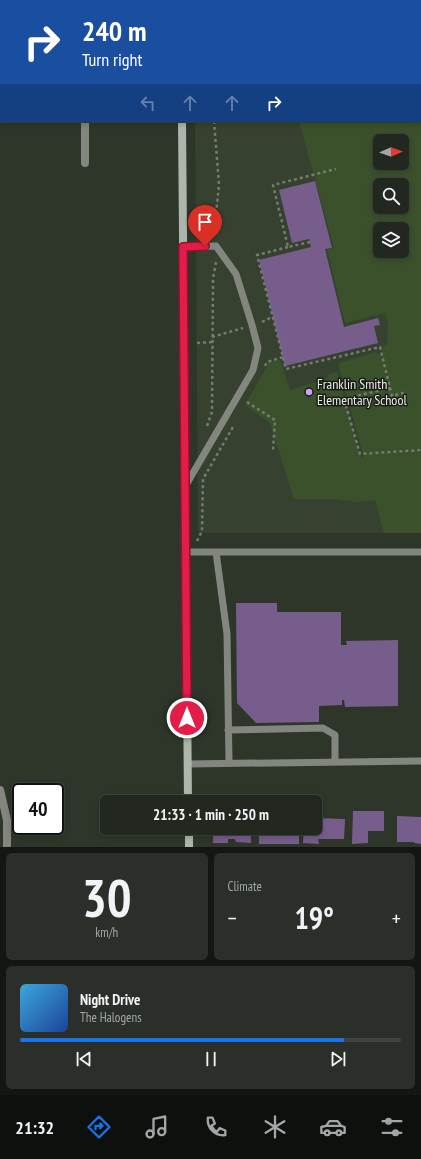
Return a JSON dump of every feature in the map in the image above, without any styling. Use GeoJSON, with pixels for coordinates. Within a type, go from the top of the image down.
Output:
{"type":"FeatureCollection","features":[{"type":"Feature","properties":{"kind":"street"},"geometry":{"type":"LineString","coordinates":[[85,122],[85,163]]}},
{"type":"Feature","properties":{"kind":"street"},"geometry":{"type":"LineString","coordinates":[[182,122],[188,795]]}},
{"type":"Feature","properties":{"kind":"street"},"geometry":{"type":"LineString","coordinates":[[0,790],[7,820],[8,847]]}},
{"type":"Feature","properties":{"kind":"street"},"geometry":{"type":"LineString","coordinates":[[189,835],[189,847]]}},
{"type":"Feature","properties":{"kind":"lane"},"geometry":{"type":"LineString","coordinates":[[183,247],[216,246],[236,274],[258,348],[253,370],[186,485]]}},
{"type":"Feature","properties":{"kind":"lane"},"geometry":{"type":"LineString","coordinates":[[186,552],[421,552]]}},
{"type":"Feature","properties":{"kind":"lane"},"geometry":{"type":"LineString","coordinates":[[216,552],[227,634],[229,763]]}},
{"type":"Feature","properties":{"kind":"lane"},"geometry":{"type":"LineString","coordinates":[[228,730],[323,728],[335,735],[335,762]]}},
{"type":"Feature","properties":{"kind":"lane"},"geometry":{"type":"LineString","coordinates":[[188,764],[421,761]]}},
{"type":"Feature","properties":{"kind":"path"},"geometry":{"type":"LineString","coordinates":[[214,122],[219,184],[214,236]]}},
{"type":"Feature","properties":{"kind":"path"},"geometry":{"type":"LineString","coordinates":[[288,247],[273,185],[336,169]]}},
{"type":"Feature","properties":{"kind":"path"},"geometry":{"type":"LineString","coordinates":[[310,242],[257,255],[286,369],[380,347],[392,396],[406,392]]}},
{"type":"Feature","properties":{"kind":"path"},"geometry":{"type":"LineString","coordinates":[[206,433],[212,412],[213,279],[217,258]]}},
{"type":"Feature","properties":{"kind":"path"},"geometry":{"type":"LineString","coordinates":[[262,322],[273,316]]}},
{"type":"Feature","properties":{"kind":"path"},"geometry":{"type":"LineString","coordinates":[[212,337],[244,328]]}},
{"type":"Feature","properties":{"kind":"path"},"geometry":{"type":"LineString","coordinates":[[197,343],[212,342]]}},
{"type":"Feature","properties":{"kind":"path"},"geometry":{"type":"LineString","coordinates":[[390,388],[344,399],[360,454],[421,450]]}},
{"type":"Feature","properties":{"kind":"path"},"geometry":{"type":"LineString","coordinates":[[247,402],[275,420],[273,451]]}},
{"type":"Feature","properties":{"kind":"path"},"geometry":{"type":"LineString","coordinates":[[196,544],[202,531],[204,479],[234,426]]}},
{"type":"Feature","properties":{"kind":"shaded area","name":"Franklin Smith Elementary School"},"geometry":{"type":"Polygon","coordinates":[[[195,122],[421,122],[421,533],[198,533],[195,122]]]}},
{"type":"Feature","properties":{"kind":"green space"},"geometry":{"type":"Polygon","coordinates":[[[299,122],[421,122],[421,533],[384,533],[375,500],[356,502],[332,499],[294,499],[270,423],[245,405],[270,361],[280,360],[290,390],[326,379],[330,374],[337,372],[361,458],[364,458],[338,363],[376,352],[380,355],[383,354],[382,347],[387,345],[388,322],[385,313],[345,323],[327,250],[334,248],[299,122]]]}},
{"type":"Feature","properties":{"kind":"building","name":"Franklin Smith Elementary School"},"geometry":{"type":"Polygon","coordinates":[[[315,181],[332,248],[325,249],[344,327],[378,318],[380,325],[374,326],[378,343],[285,366],[259,260],[311,247],[309,239],[292,243],[279,190],[315,181]]]}},
{"type":"Feature","properties":{"kind":"building"},"geometry":{"type":"Polygon","coordinates":[[[236,603],[277,603],[277,612],[341,612],[341,645],[347,645],[346,641],[398,640],[398,706],[345,707],[344,700],[342,700],[342,705],[319,706],[319,722],[256,723],[237,703],[236,603]]]}},
{"type":"Feature","properties":{"kind":"building"},"geometry":{"type":"Polygon","coordinates":[[[353,811],[384,811],[384,831],[368,831],[368,843],[352,844],[353,811]]]}},
{"type":"Feature","properties":{"kind":"building"},"geometry":{"type":"Polygon","coordinates":[[[397,816],[421,817],[421,844],[414,842],[397,842],[397,816]]]}},
{"type":"Feature","properties":{"kind":"building"},"geometry":{"type":"Polygon","coordinates":[[[322,818],[345,819],[344,839],[318,839],[319,844],[303,843],[304,835],[322,835],[322,818]]]}},
{"type":"Feature","properties":{"kind":"building"},"geometry":{"type":"Polygon","coordinates":[[[213,835],[251,835],[251,843],[236,842],[235,839],[228,839],[228,843],[213,843],[213,835]]]}},
{"type":"Feature","properties":{"kind":"building"},"geometry":{"type":"Polygon","coordinates":[[[259,835],[299,835],[299,844],[259,844],[259,835]]]}},
{"type":"Feature","properties":{"kind":"place","name":"Franklin Smith Elementary School"},"geometry":{"type":"Point","coordinates":[309,392]}},
{"type":"Feature","properties":{"kind":"route"},"geometry":{"type":"LineString","coordinates":[[187,718],[183,247],[205,246]]}}]}
